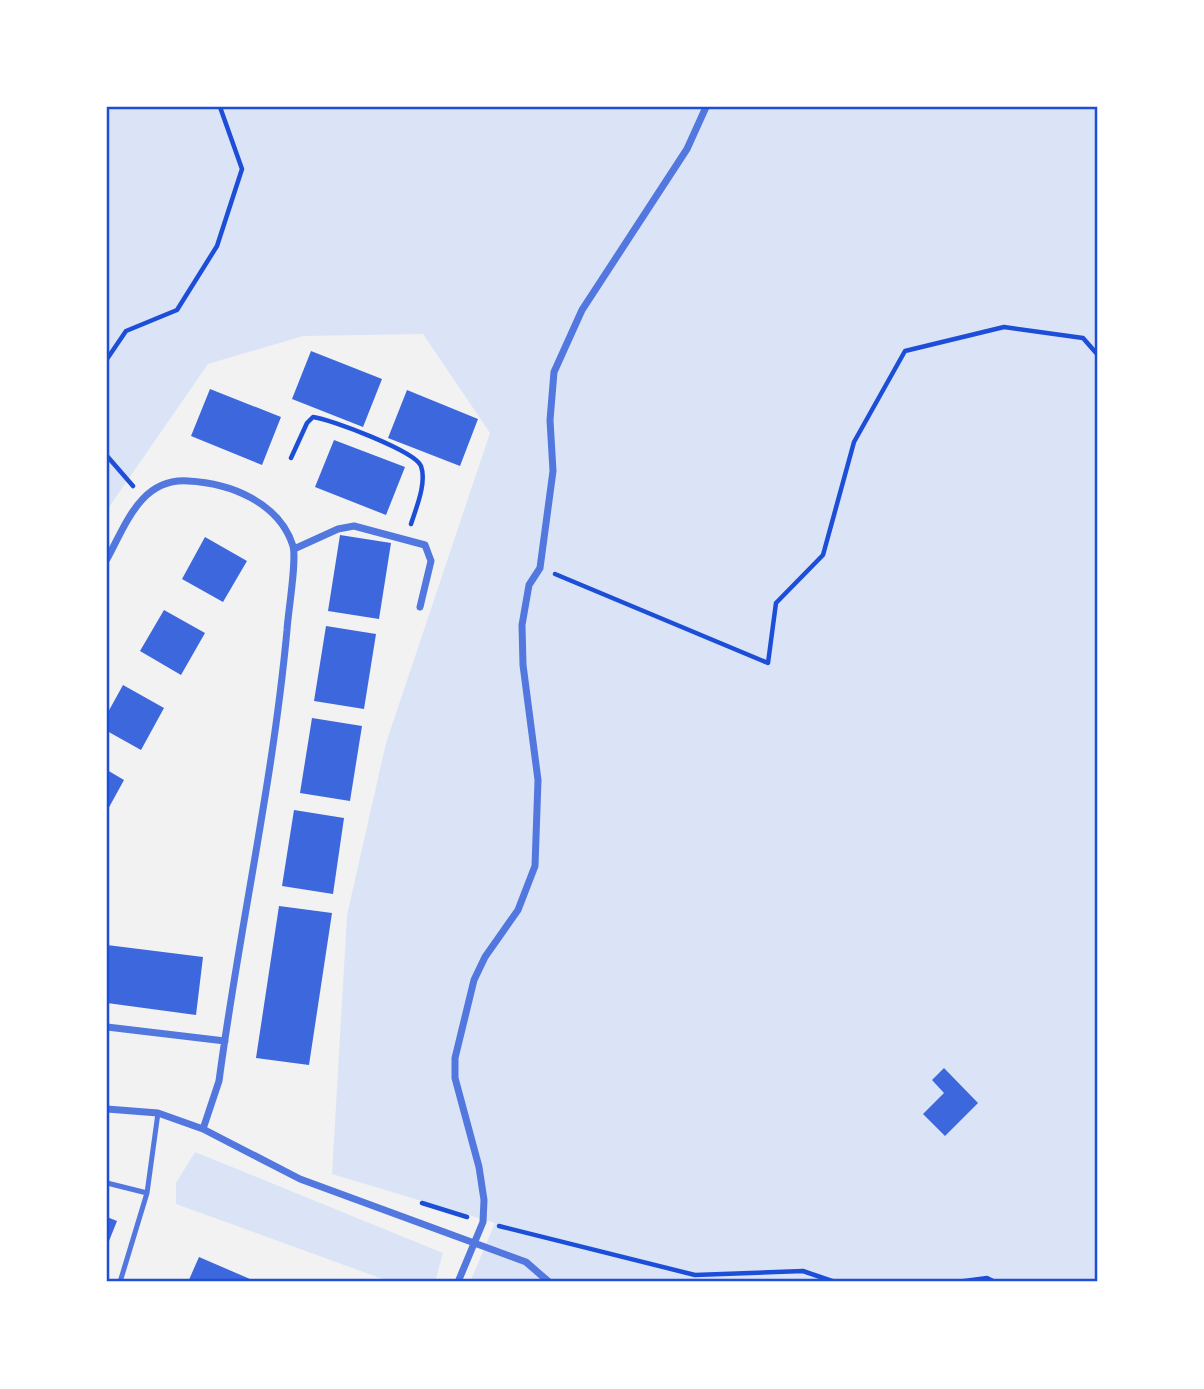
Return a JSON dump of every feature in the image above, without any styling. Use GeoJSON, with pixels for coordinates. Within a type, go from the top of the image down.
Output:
{"type":"FeatureCollection","features":[{"type":"Feature","properties":{"kind":"street"},"geometry":{"type":"LineString","coordinates":[[458,1282],[483,1222],[481,1178],[455,1078],[455,1058],[474,980],[485,957],[518,910],[535,866],[538,780],[523,665],[522,625],[529,585],[540,568],[553,471],[550,420],[554,372],[582,310],[687,149],[706,107]]}},
{"type":"Feature","properties":{"kind":"street"},"geometry":{"type":"LineString","coordinates":[[107,559],[143,497],[157,484],[173,480],[206,482],[239,492],[262,503],[283,523],[294,548],[279,710],[219,1081],[203,1129]]}},
{"type":"Feature","properties":{"kind":"street"},"geometry":{"type":"LineString","coordinates":[[294,548],[338,529],[354,526],[425,545],[430,552],[420,607]]}},
{"type":"Feature","properties":{"kind":"street"},"geometry":{"type":"LineString","coordinates":[[107,1027],[225,1041]]}},
{"type":"Feature","properties":{"kind":"street"},"geometry":{"type":"LineString","coordinates":[[107,1109],[158,1114],[203,1129],[300,1179],[526,1262],[549,1282]]}},
{"type":"Feature","properties":{"kind":"lane"},"geometry":{"type":"LineString","coordinates":[[120,1282],[147,1193],[158,1114]]}},
{"type":"Feature","properties":{"kind":"lane"},"geometry":{"type":"LineString","coordinates":[[107,1183],[147,1193]]}},
{"type":"Feature","properties":{"kind":"path"},"geometry":{"type":"LineString","coordinates":[[107,359],[126,331],[177,310],[217,246],[242,169],[220,107]]}},
{"type":"Feature","properties":{"kind":"path"},"geometry":{"type":"LineString","coordinates":[[540,568],[768,663],[776,603],[823,555],[854,442],[905,351],[1004,327],[1083,338],[1097,354]]}},
{"type":"Feature","properties":{"kind":"path"},"geometry":{"type":"LineString","coordinates":[[291,458],[307,423],[313,417],[384,443],[416,459],[421,465],[422,477],[406,538]]}},
{"type":"Feature","properties":{"kind":"path"},"geometry":{"type":"LineString","coordinates":[[107,456],[143,497]]}},
{"type":"Feature","properties":{"kind":"path"},"geometry":{"type":"LineString","coordinates":[[483,1222],[695,1275],[803,1270],[835,1282]]}},
{"type":"Feature","properties":{"kind":"path"},"geometry":{"type":"LineString","coordinates":[[957,1282],[987,1278],[995,1282]]}},
{"type":"Feature","properties":{"kind":"shaded area"},"geometry":{"type":"Polygon","coordinates":[[[107,107],[1097,107],[1097,1282],[470,1282],[495,1223],[332,1174],[347,915],[386,743],[490,433],[423,334],[303,336],[208,364],[107,510],[107,107]]]}},
{"type":"Feature","properties":{"kind":"shaded area"},"geometry":{"type":"Polygon","coordinates":[[[195,1152],[443,1253],[435,1282],[391,1282],[176,1204],[176,1183],[195,1152]]]}},
{"type":"Feature","properties":{"kind":"building"},"geometry":{"type":"Polygon","coordinates":[[[311,351],[382,379],[363,427],[292,399],[311,351]]]}},
{"type":"Feature","properties":{"kind":"building"},"geometry":{"type":"Polygon","coordinates":[[[210,389],[281,417],[262,465],[191,436],[210,389]]]}},
{"type":"Feature","properties":{"kind":"building"},"geometry":{"type":"Polygon","coordinates":[[[407,390],[478,419],[460,466],[388,438],[407,390]]]}},
{"type":"Feature","properties":{"kind":"building"},"geometry":{"type":"Polygon","coordinates":[[[334,440],[405,467],[386,515],[315,487],[334,440]]]}},
{"type":"Feature","properties":{"kind":"building"},"geometry":{"type":"Polygon","coordinates":[[[340,535],[391,543],[379,619],[328,611],[340,535]]]}},
{"type":"Feature","properties":{"kind":"building"},"geometry":{"type":"Polygon","coordinates":[[[205,537],[247,561],[223,602],[182,579],[205,537]]]}},
{"type":"Feature","properties":{"kind":"building"},"geometry":{"type":"Polygon","coordinates":[[[164,610],[205,633],[181,675],[140,651],[164,610]]]}},
{"type":"Feature","properties":{"kind":"building"},"geometry":{"type":"Polygon","coordinates":[[[326,626],[376,634],[364,709],[314,701],[326,626]]]}},
{"type":"Feature","properties":{"kind":"building"},"geometry":{"type":"Polygon","coordinates":[[[123,685],[164,708],[141,750],[107,731],[107,714],[123,685]]]}},
{"type":"Feature","properties":{"kind":"building"},"geometry":{"type":"Polygon","coordinates":[[[312,718],[362,726],[350,801],[300,793],[312,718]]]}},
{"type":"Feature","properties":{"kind":"building"},"geometry":{"type":"Polygon","coordinates":[[[107,770],[124,780],[107,811],[107,770]]]}},
{"type":"Feature","properties":{"kind":"building"},"geometry":{"type":"Polygon","coordinates":[[[294,810],[344,818],[333,894],[282,886],[294,810]]]}},
{"type":"Feature","properties":{"kind":"building"},"geometry":{"type":"Polygon","coordinates":[[[279,906],[332,913],[309,1065],[256,1058],[279,906]]]}},
{"type":"Feature","properties":{"kind":"building"},"geometry":{"type":"Polygon","coordinates":[[[107,945],[203,957],[196,1015],[107,1003],[107,945]]]}},
{"type":"Feature","properties":{"kind":"building"},"geometry":{"type":"Polygon","coordinates":[[[944,1068],[978,1103],[945,1136],[923,1114],[944,1093],[932,1080],[944,1068]]]}},
{"type":"Feature","properties":{"kind":"building"},"geometry":{"type":"Polygon","coordinates":[[[107,1217],[117,1221],[107,1246],[107,1217]]]}},
{"type":"Feature","properties":{"kind":"building"},"geometry":{"type":"Polygon","coordinates":[[[199,1257],[250,1279],[248,1282],[188,1282],[199,1257]]]}}]}
